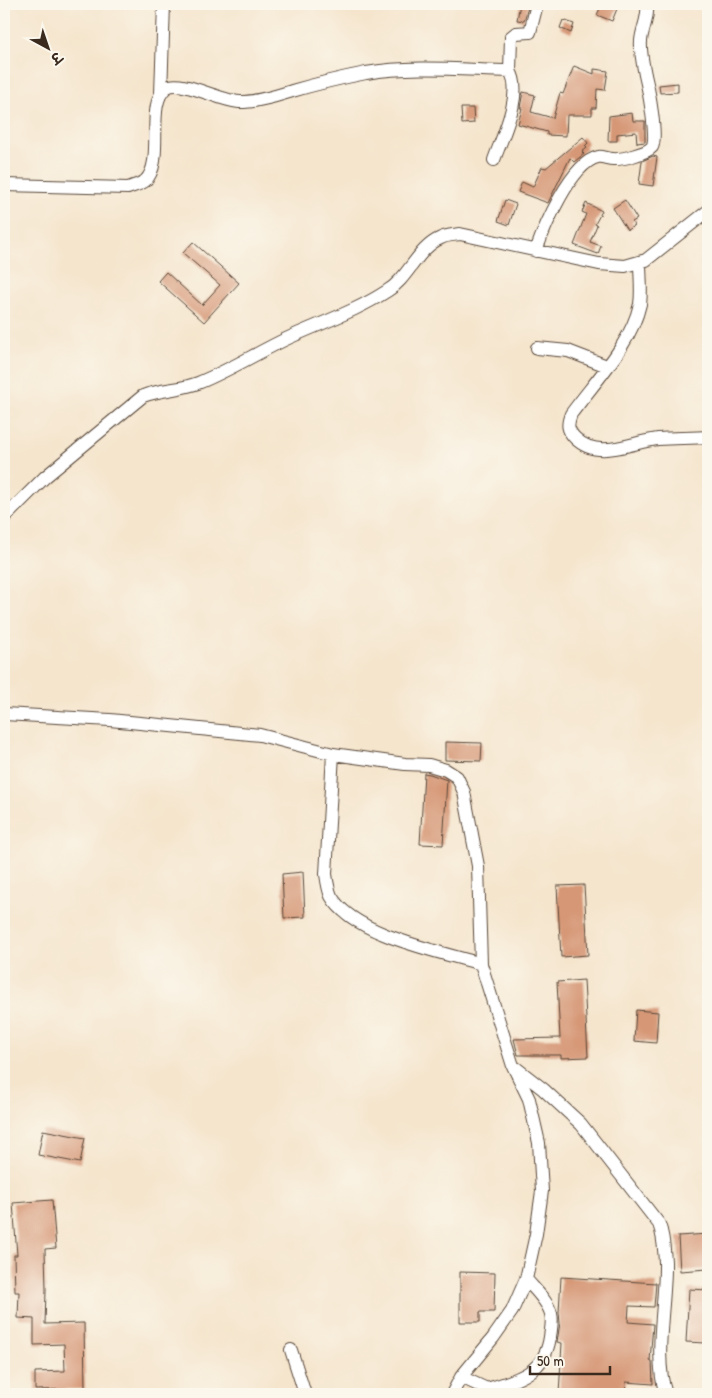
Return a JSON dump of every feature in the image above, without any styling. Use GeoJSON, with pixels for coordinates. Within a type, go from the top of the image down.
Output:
{"type":"FeatureCollection","features":[{"type":"Feature","properties":{"kind":"street"},"geometry":{"type":"LineString","coordinates":[[4,185],[128,188],[144,181],[152,171],[156,109],[161,94],[164,4]]}},
{"type":"Feature","properties":{"kind":"street"},"geometry":{"type":"LineString","coordinates":[[494,160],[516,88],[515,78],[510,71],[511,37],[516,33],[529,33],[531,31],[537,4]]}},
{"type":"Feature","properties":{"kind":"street"},"geometry":{"type":"LineString","coordinates":[[536,251],[542,234],[566,186],[589,162],[597,157],[622,159],[651,148],[653,142],[652,112],[641,42],[648,18],[647,4]]}},
{"type":"Feature","properties":{"kind":"street"},"geometry":{"type":"LineString","coordinates":[[161,94],[168,87],[175,85],[241,103],[258,101],[337,79],[368,73],[436,69],[510,71]]}},
{"type":"Feature","properties":{"kind":"street"},"geometry":{"type":"LineString","coordinates":[[4,518],[45,477],[143,396],[155,391],[177,389],[198,383],[285,340],[348,312],[389,290],[422,252],[441,238],[460,234],[599,264],[625,266],[646,260],[708,211]]}},
{"type":"Feature","properties":{"kind":"street"},"geometry":{"type":"LineString","coordinates":[[640,262],[640,303],[636,318],[628,336],[571,414],[567,423],[569,433],[580,444],[592,449],[605,449],[657,440],[708,437]]}},
{"type":"Feature","properties":{"kind":"street"},"geometry":{"type":"LineString","coordinates":[[537,348],[568,351],[607,366]]}},
{"type":"Feature","properties":{"kind":"street"},"geometry":{"type":"LineString","coordinates":[[4,714],[110,720],[260,735],[333,754],[405,764],[429,765],[446,770],[457,777],[464,792],[478,866],[481,964],[513,1066],[529,1100],[539,1143],[542,1191],[536,1234],[526,1279],[512,1311],[493,1338],[461,1376],[452,1394]]}},
{"type":"Feature","properties":{"kind":"street"},"geometry":{"type":"LineString","coordinates":[[333,754],[326,874],[331,896],[336,903],[359,922],[390,938],[481,964]]}},
{"type":"Feature","properties":{"kind":"street"},"geometry":{"type":"LineString","coordinates":[[513,1066],[543,1089],[582,1124],[659,1224],[663,1235],[665,1282],[660,1373],[666,1394]]}},
{"type":"Feature","properties":{"kind":"street"},"geometry":{"type":"LineString","coordinates":[[529,1100],[543,1089]]}},
{"type":"Feature","properties":{"kind":"street"},"geometry":{"type":"LineString","coordinates":[[461,1376],[487,1392],[522,1378],[537,1367],[549,1345],[552,1326],[551,1313],[545,1302],[526,1279]]}},
{"type":"Feature","properties":{"kind":"street"},"geometry":{"type":"LineString","coordinates":[[291,1350],[305,1394]]}},
{"type":"Feature","properties":{"kind":"building"},"geometry":{"type":"Polygon","coordinates":[[[520,4],[529,4],[524,21],[517,20],[520,4]]]}},
{"type":"Feature","properties":{"kind":"building"},"geometry":{"type":"Polygon","coordinates":[[[602,4],[619,4],[612,21],[597,15],[602,4]]]}},
{"type":"Feature","properties":{"kind":"building"},"geometry":{"type":"Polygon","coordinates":[[[563,20],[574,24],[571,33],[560,28],[563,20]]]}},
{"type":"Feature","properties":{"kind":"building"},"geometry":{"type":"Polygon","coordinates":[[[574,66],[594,74],[594,69],[608,71],[605,90],[597,89],[596,108],[592,108],[592,115],[567,115],[566,136],[547,135],[547,132],[518,124],[523,92],[535,95],[531,112],[553,118],[560,93],[563,94],[574,66]]]}},
{"type":"Feature","properties":{"kind":"building"},"geometry":{"type":"Polygon","coordinates":[[[678,83],[678,92],[660,93],[659,85],[678,83]]]}},
{"type":"Feature","properties":{"kind":"building"},"geometry":{"type":"Polygon","coordinates":[[[461,108],[473,108],[474,123],[462,124],[461,108]]]}},
{"type":"Feature","properties":{"kind":"building"},"geometry":{"type":"Polygon","coordinates":[[[632,113],[633,121],[645,121],[645,142],[637,143],[636,132],[617,134],[617,141],[608,141],[609,116],[632,113]]]}},
{"type":"Feature","properties":{"kind":"building"},"geometry":{"type":"Polygon","coordinates":[[[583,137],[588,143],[585,146],[587,148],[582,152],[584,154],[574,162],[570,158],[548,203],[518,192],[522,182],[533,187],[542,167],[546,168],[583,137]]]}},
{"type":"Feature","properties":{"kind":"building"},"geometry":{"type":"Polygon","coordinates":[[[653,156],[657,157],[653,186],[639,184],[642,161],[653,156]]]}},
{"type":"Feature","properties":{"kind":"building"},"geometry":{"type":"Polygon","coordinates":[[[505,200],[516,204],[509,225],[498,221],[505,200]]]}},
{"type":"Feature","properties":{"kind":"building"},"geometry":{"type":"Polygon","coordinates":[[[625,200],[637,219],[632,222],[634,226],[627,230],[613,208],[625,200]]]}},
{"type":"Feature","properties":{"kind":"building"},"geometry":{"type":"Polygon","coordinates":[[[586,203],[602,211],[595,224],[597,225],[590,242],[601,246],[598,254],[574,245],[586,214],[582,212],[586,203]]]}},
{"type":"Feature","properties":{"kind":"building"},"geometry":{"type":"Polygon","coordinates":[[[193,242],[239,283],[204,322],[158,281],[166,272],[202,305],[220,285],[183,253],[193,242]]]}},
{"type":"Feature","properties":{"kind":"building"},"geometry":{"type":"Polygon","coordinates":[[[445,742],[482,743],[481,761],[445,760],[445,742]]]}},
{"type":"Feature","properties":{"kind":"building"},"geometry":{"type":"Polygon","coordinates":[[[424,773],[447,780],[443,845],[420,844],[424,773]]]}},
{"type":"Feature","properties":{"kind":"building"},"geometry":{"type":"Polygon","coordinates":[[[303,872],[305,917],[284,918],[282,874],[303,872]]]}},
{"type":"Feature","properties":{"kind":"building"},"geometry":{"type":"Polygon","coordinates":[[[584,885],[588,955],[561,957],[557,886],[584,885]]]}},
{"type":"Feature","properties":{"kind":"building"},"geometry":{"type":"Polygon","coordinates":[[[584,980],[588,1057],[561,1058],[561,1055],[518,1055],[514,1039],[560,1038],[557,982],[584,980]]]}},
{"type":"Feature","properties":{"kind":"building"},"geometry":{"type":"Polygon","coordinates":[[[636,1010],[658,1012],[656,1043],[634,1041],[636,1010]]]}},
{"type":"Feature","properties":{"kind":"building"},"geometry":{"type":"Polygon","coordinates":[[[43,1130],[85,1138],[80,1163],[38,1155],[43,1130]]]}},
{"type":"Feature","properties":{"kind":"building"},"geometry":{"type":"Polygon","coordinates":[[[52,1200],[56,1248],[45,1249],[45,1324],[84,1323],[85,1389],[35,1390],[35,1372],[65,1371],[64,1344],[34,1345],[34,1319],[18,1318],[19,1292],[15,1292],[14,1255],[17,1255],[13,1203],[52,1200]]]}},
{"type":"Feature","properties":{"kind":"building"},"geometry":{"type":"Polygon","coordinates":[[[708,1234],[708,1269],[680,1271],[678,1236],[708,1234]]]}},
{"type":"Feature","properties":{"kind":"building"},"geometry":{"type":"Polygon","coordinates":[[[460,1272],[495,1273],[494,1312],[480,1312],[480,1322],[460,1322],[460,1272]]]}},
{"type":"Feature","properties":{"kind":"building"},"geometry":{"type":"Polygon","coordinates":[[[561,1277],[656,1283],[654,1307],[629,1306],[628,1322],[653,1324],[650,1361],[652,1362],[653,1384],[626,1382],[625,1394],[559,1394],[562,1343],[557,1342],[560,1323],[561,1277]]]}},
{"type":"Feature","properties":{"kind":"building"},"geometry":{"type":"Polygon","coordinates":[[[689,1289],[708,1290],[706,1343],[686,1342],[689,1289]]]}}]}
